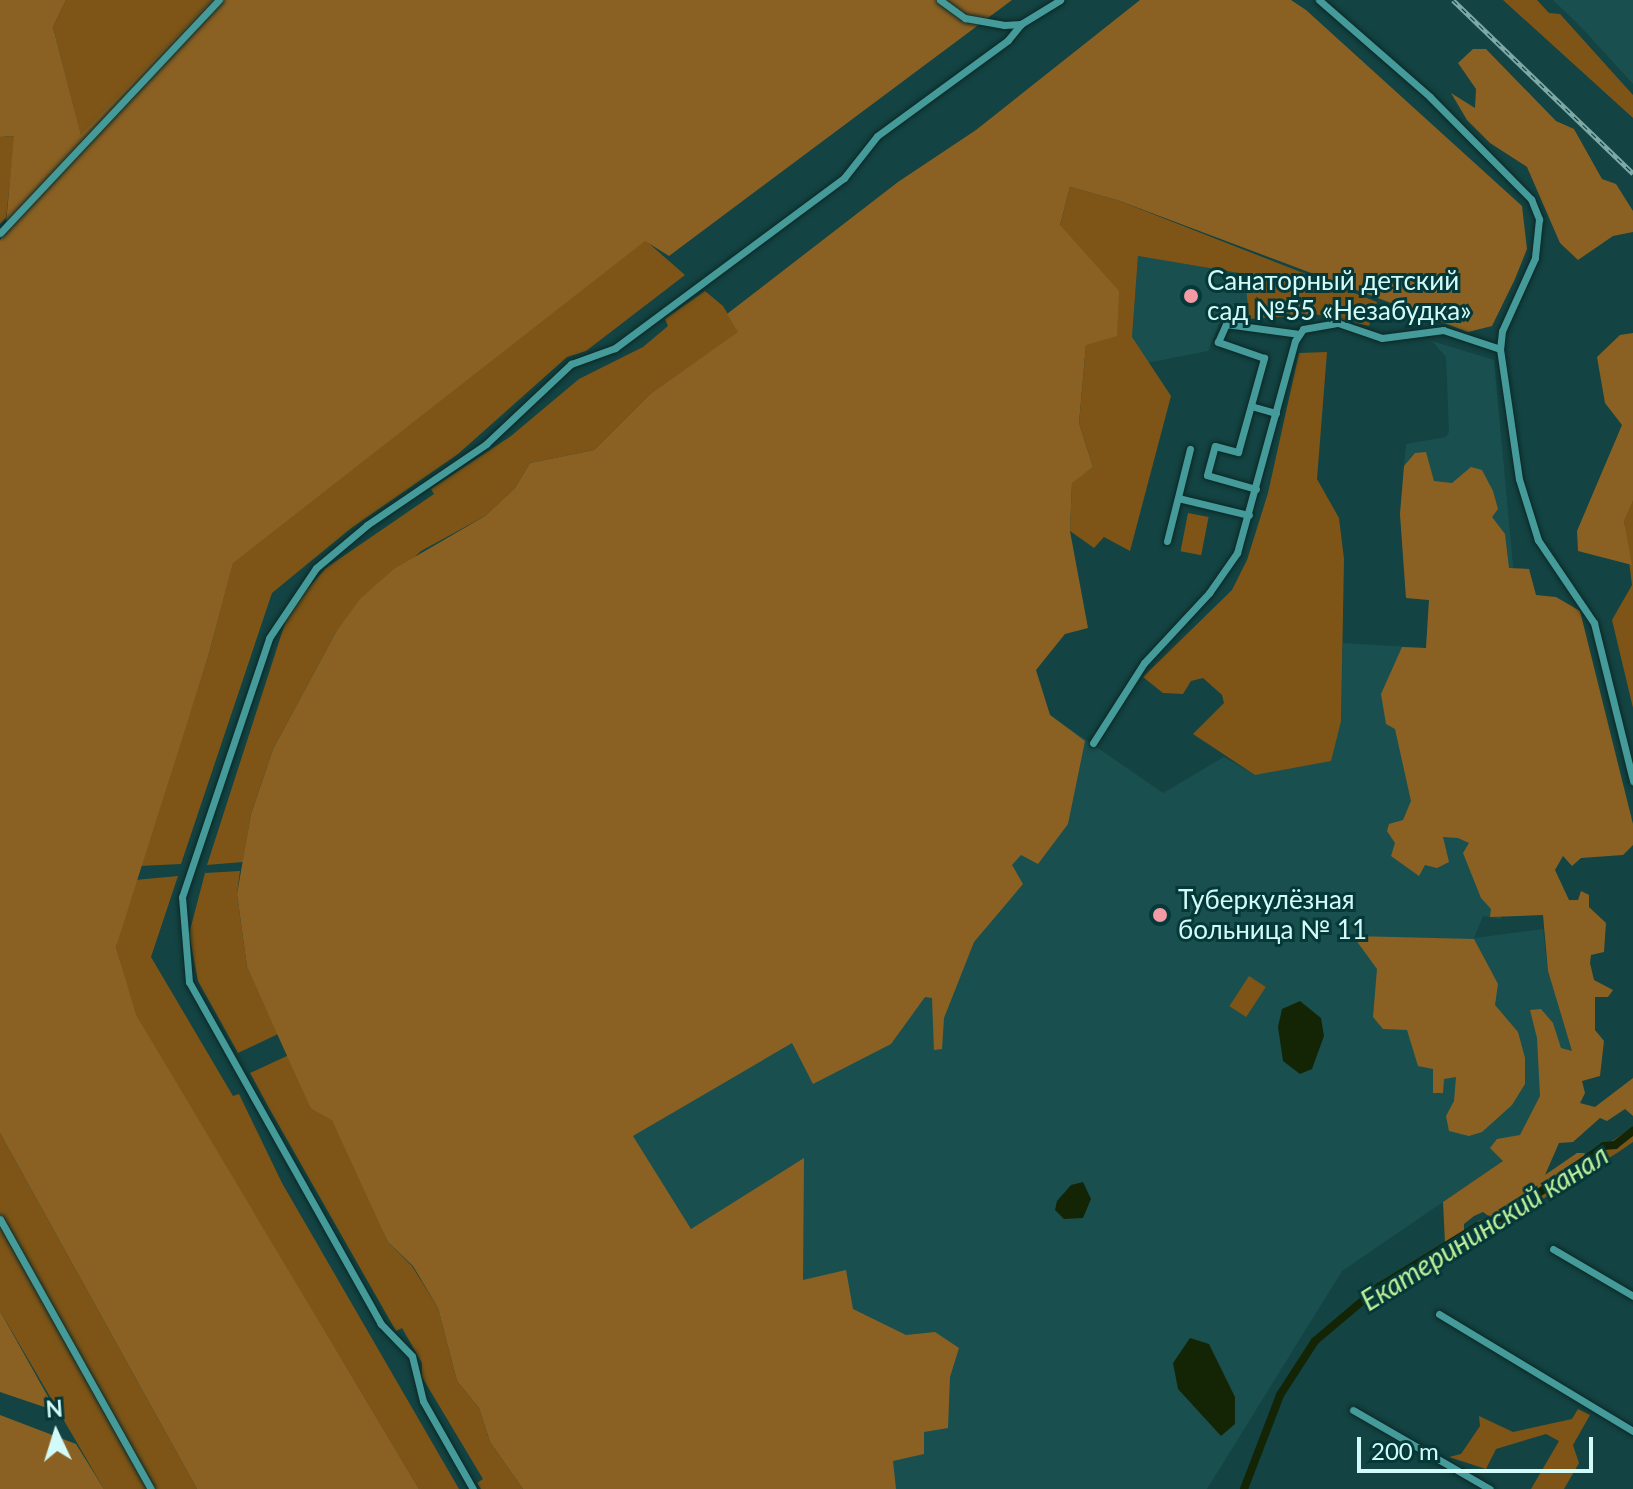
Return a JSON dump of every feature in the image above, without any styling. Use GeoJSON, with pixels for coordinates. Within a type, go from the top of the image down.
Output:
{"type":"FeatureCollection","features":[{"type":"Feature","properties":{"kind":"street"},"geometry":{"type":"LineString","coordinates":[[0,233],[219,0]]}},
{"type":"Feature","properties":{"kind":"street"},"geometry":{"type":"LineString","coordinates":[[940,0],[977,22],[1021,24]]}},
{"type":"Feature","properties":{"kind":"street"},"geometry":{"type":"LineString","coordinates":[[473,1489],[423,1401],[412,1356],[381,1324],[189,982],[182,897],[269,638],[316,568],[367,525],[486,444],[571,364],[615,348],[844,178],[877,136],[1008,40],[1021,24],[1060,0]]}},
{"type":"Feature","properties":{"kind":"street"},"geometry":{"type":"LineString","coordinates":[[1319,0],[1430,97],[1531,199],[1540,237],[1500,349],[1526,510],[1538,540],[1594,623],[1633,781]]}},
{"type":"Feature","properties":{"kind":"street"},"geometry":{"type":"LineString","coordinates":[[1256,489],[1207,475],[1215,446],[1238,452],[1264,358],[1218,342],[1226,324],[1299,334],[1327,323],[1382,338],[1433,329],[1500,349]]}},
{"type":"Feature","properties":{"kind":"street"},"geometry":{"type":"LineString","coordinates":[[1093,743],[1144,663],[1230,565],[1249,515],[1299,334]]}},
{"type":"Feature","properties":{"kind":"street"},"geometry":{"type":"LineString","coordinates":[[1251,406],[1276,413]]}},
{"type":"Feature","properties":{"kind":"street"},"geometry":{"type":"LineString","coordinates":[[1167,541],[1190,449]]}},
{"type":"Feature","properties":{"kind":"street"},"geometry":{"type":"LineString","coordinates":[[1178,498],[1249,515]]}},
{"type":"Feature","properties":{"kind":"street"},"geometry":{"type":"LineString","coordinates":[[0,1219],[151,1489]]}},
{"type":"Feature","properties":{"kind":"street"},"geometry":{"type":"LineString","coordinates":[[1553,1249],[1633,1296]]}},
{"type":"Feature","properties":{"kind":"street"},"geometry":{"type":"LineString","coordinates":[[1439,1314],[1633,1431]]}},
{"type":"Feature","properties":{"kind":"street"},"geometry":{"type":"LineString","coordinates":[[1353,1410],[1490,1489]]}},
{"type":"Feature","properties":{"kind":"shaded area"},"geometry":{"type":"Polygon","coordinates":[[[0,0],[66,0],[53,27],[81,135],[211,0],[1012,0],[669,256],[645,241],[233,563],[208,657],[116,947],[136,1015],[419,1489],[197,1489],[0,1133],[0,240],[5,234],[14,136],[0,137],[0,0]]]}},
{"type":"Feature","properties":{"kind":"shaded area"},"geometry":{"type":"Polygon","coordinates":[[[66,0],[211,0],[81,136],[53,27],[66,0]]]}},
{"type":"Feature","properties":{"kind":"shaded area"},"geometry":{"type":"Polygon","coordinates":[[[1140,0],[1291,0],[1306,10],[1522,206],[1527,249],[1515,279],[1492,326],[1468,332],[1117,200],[1070,187],[1060,225],[1119,291],[1117,336],[1086,345],[1079,423],[1093,467],[1072,483],[1070,531],[1088,628],[1065,634],[1036,670],[1050,715],[1085,741],[1068,824],[1038,864],[1021,855],[1012,865],[1023,884],[974,942],[944,1018],[942,1049],[934,1050],[932,998],[925,997],[891,1044],[813,1084],[792,1043],[633,1136],[691,1229],[804,1158],[803,1280],[846,1270],[853,1309],[906,1335],[935,1332],[959,1348],[950,1377],[948,1428],[924,1432],[924,1454],[893,1461],[896,1489],[523,1489],[490,1442],[479,1408],[457,1381],[438,1308],[413,1266],[388,1242],[332,1120],[311,1109],[247,967],[237,894],[251,814],[273,749],[336,632],[360,599],[394,569],[485,516],[515,488],[530,463],[594,450],[650,394],[738,332],[727,314],[898,182],[976,130],[1140,0]]]}},
{"type":"Feature","properties":{"kind":"shaded area"},"geometry":{"type":"Polygon","coordinates":[[[1503,0],[1537,0],[1549,13],[1560,14],[1633,95],[1633,118],[1503,0]]]}},
{"type":"Feature","properties":{"kind":"shaded area"},"geometry":{"type":"Polygon","coordinates":[[[1553,0],[1633,0],[1633,84],[1581,27],[1553,0]]]}},
{"type":"Feature","properties":{"kind":"shaded area"},"geometry":{"type":"Polygon","coordinates":[[[1473,49],[1486,49],[1556,121],[1574,129],[1602,179],[1616,184],[1633,211],[1633,232],[1613,236],[1578,260],[1560,243],[1527,167],[1490,143],[1467,120],[1451,93],[1475,108],[1476,89],[1458,63],[1473,49]]]}},
{"type":"Feature","properties":{"kind":"shaded area"},"geometry":{"type":"Polygon","coordinates":[[[15,136],[6,218],[0,224],[0,137],[15,136]]]}},
{"type":"Feature","properties":{"kind":"shaded area"},"geometry":{"type":"Polygon","coordinates":[[[1070,187],[1117,200],[1377,302],[1369,326],[1315,314],[1249,319],[1245,274],[1138,256],[1132,337],[1171,396],[1130,551],[1104,537],[1094,548],[1070,531],[1072,482],[1093,467],[1079,423],[1086,345],[1060,225],[1070,187]]]}},
{"type":"Feature","properties":{"kind":"shaded area"},"geometry":{"type":"Polygon","coordinates":[[[645,240],[685,275],[586,351],[567,357],[458,454],[350,529],[272,593],[181,864],[140,866],[208,657],[233,562],[645,240]]]}},
{"type":"Feature","properties":{"kind":"shaded area","name":"Санаторный детский сад №55 «Незабудка»"},"geometry":{"type":"Polygon","coordinates":[[[1138,256],[1246,274],[1249,319],[1221,320],[1208,351],[1146,363],[1132,337],[1138,256]]]}},
{"type":"Feature","properties":{"kind":"shaded area"},"geometry":{"type":"Polygon","coordinates":[[[705,291],[723,306],[739,332],[650,394],[594,450],[530,463],[515,488],[485,516],[421,551],[336,632],[273,749],[251,814],[243,862],[207,865],[286,620],[305,592],[326,568],[434,494],[431,489],[511,436],[579,379],[643,347],[668,326],[665,319],[705,291]]]}},
{"type":"Feature","properties":{"kind":"shaded area"},"geometry":{"type":"Polygon","coordinates":[[[1633,333],[1633,500],[1624,521],[1632,565],[1578,551],[1577,531],[1622,425],[1605,403],[1597,357],[1620,335],[1633,333]]]}},
{"type":"Feature","properties":{"kind":"shaded area","name":"Туберкулёзная больница № 11"},"geometry":{"type":"Polygon","coordinates":[[[1432,341],[1494,360],[1530,749],[1501,919],[1483,916],[1474,938],[1543,929],[1548,971],[1585,1093],[1576,1111],[1342,1271],[1207,1489],[766,1489],[804,1159],[691,1229],[633,1136],[792,1042],[1038,682],[1050,715],[1163,793],[1224,757],[1255,775],[1341,721],[1343,643],[1426,648],[1429,600],[1406,598],[1400,514],[1406,444],[1446,437],[1449,432],[1446,357],[1432,341]]]}},
{"type":"Feature","properties":{"kind":"shaded area"},"geometry":{"type":"Polygon","coordinates":[[[1327,352],[1317,479],[1339,518],[1344,559],[1341,721],[1331,761],[1255,775],[1193,734],[1224,703],[1222,695],[1203,678],[1191,681],[1183,694],[1163,693],[1143,677],[1232,590],[1247,560],[1268,493],[1299,353],[1327,352]]]}},
{"type":"Feature","properties":{"kind":"shaded area"},"geometry":{"type":"Polygon","coordinates":[[[1426,452],[1434,481],[1452,483],[1471,467],[1482,470],[1498,509],[1492,517],[1505,534],[1509,568],[1529,569],[1536,595],[1556,597],[1580,611],[1633,824],[1633,845],[1623,855],[1581,858],[1572,866],[1563,856],[1555,870],[1569,900],[1578,900],[1581,891],[1589,895],[1589,907],[1606,923],[1604,952],[1591,955],[1590,963],[1594,980],[1613,990],[1608,997],[1595,997],[1595,1030],[1604,1041],[1600,1076],[1582,1081],[1585,1093],[1580,1103],[1595,1107],[1633,1078],[1633,1116],[1625,1109],[1607,1121],[1600,1118],[1573,1142],[1559,1143],[1545,1175],[1577,1153],[1585,1153],[1582,1160],[1510,1209],[1490,1217],[1483,1212],[1474,1216],[1464,1224],[1464,1236],[1451,1243],[1445,1243],[1443,1202],[1503,1161],[1490,1148],[1497,1139],[1520,1135],[1540,1096],[1537,1038],[1530,1010],[1541,1009],[1553,1023],[1561,1048],[1572,1051],[1548,971],[1543,915],[1490,917],[1491,909],[1481,898],[1463,853],[1469,843],[1458,838],[1443,837],[1449,862],[1437,868],[1425,865],[1419,876],[1391,856],[1395,843],[1387,831],[1389,824],[1403,820],[1411,801],[1395,729],[1386,724],[1381,694],[1402,647],[1426,648],[1429,600],[1406,598],[1400,514],[1404,466],[1415,453],[1426,452]]]}},
{"type":"Feature","properties":{"kind":"shaded area"},"geometry":{"type":"Polygon","coordinates":[[[1630,500],[1633,500],[1633,708],[1612,620],[1632,585],[1624,521],[1630,500]]]}},
{"type":"Feature","properties":{"kind":"shaded area"},"geometry":{"type":"Polygon","coordinates":[[[1188,513],[1209,517],[1201,555],[1181,551],[1188,513]]]}},
{"type":"Feature","properties":{"kind":"shaded area"},"geometry":{"type":"Polygon","coordinates":[[[240,871],[237,894],[247,967],[278,1034],[238,1053],[198,981],[189,934],[205,873],[240,871]]]}},
{"type":"Feature","properties":{"kind":"shaded area"},"geometry":{"type":"Polygon","coordinates":[[[178,876],[151,957],[233,1096],[239,1094],[282,1183],[459,1489],[419,1489],[135,1015],[116,947],[135,880],[178,876]]]}},
{"type":"Feature","properties":{"kind":"shaded area"},"geometry":{"type":"Polygon","coordinates":[[[1353,936],[1474,939],[1498,984],[1495,1005],[1518,1032],[1525,1058],[1525,1084],[1512,1105],[1482,1132],[1469,1136],[1449,1131],[1446,1116],[1454,1101],[1456,1077],[1444,1079],[1443,1093],[1433,1093],[1433,1069],[1418,1066],[1407,1030],[1383,1029],[1373,1017],[1377,969],[1353,936]]]}},
{"type":"Feature","properties":{"kind":"shaded area"},"geometry":{"type":"Polygon","coordinates":[[[1249,976],[1266,987],[1246,1017],[1229,1006],[1249,976]]]}},
{"type":"Feature","properties":{"kind":"shaded area"},"geometry":{"type":"Polygon","coordinates":[[[1300,1001],[1321,1018],[1324,1036],[1312,1069],[1300,1074],[1283,1061],[1278,1027],[1282,1009],[1300,1001]]]}},
{"type":"Feature","properties":{"kind":"shaded area"},"geometry":{"type":"Polygon","coordinates":[[[289,1055],[311,1109],[332,1119],[350,1153],[388,1242],[412,1266],[438,1308],[457,1381],[479,1408],[490,1442],[523,1489],[481,1489],[477,1483],[483,1479],[422,1377],[422,1363],[402,1328],[396,1331],[250,1073],[289,1055]]]}},
{"type":"Feature","properties":{"kind":"shaded area"},"geometry":{"type":"Polygon","coordinates":[[[1633,1127],[1633,1142],[1617,1153],[1507,1221],[1469,1234],[1478,1221],[1510,1209],[1633,1127]]]}},
{"type":"Feature","properties":{"kind":"shaded area"},"geometry":{"type":"Polygon","coordinates":[[[0,1133],[197,1489],[104,1489],[0,1311],[0,1133]]]}},
{"type":"Feature","properties":{"kind":"shaded area"},"geometry":{"type":"Polygon","coordinates":[[[1083,1182],[1091,1199],[1083,1218],[1064,1219],[1055,1210],[1057,1201],[1071,1185],[1083,1182]]]}},
{"type":"Feature","properties":{"kind":"shaded area"},"geometry":{"type":"Polygon","coordinates":[[[0,1311],[56,1411],[0,1392],[0,1311]]]}},
{"type":"Feature","properties":{"kind":"shaded area"},"geometry":{"type":"Polygon","coordinates":[[[1190,1338],[1209,1344],[1235,1397],[1235,1424],[1221,1436],[1178,1389],[1173,1363],[1190,1338]]]}},
{"type":"Feature","properties":{"kind":"shaded area"},"geometry":{"type":"Polygon","coordinates":[[[1578,1409],[1590,1415],[1573,1445],[1579,1463],[1564,1489],[1531,1489],[1559,1441],[1546,1434],[1496,1449],[1486,1469],[1449,1457],[1461,1454],[1480,1426],[1479,1416],[1513,1432],[1572,1419],[1578,1409]]]}},
{"type":"Feature","properties":{"kind":"shaded area"},"geometry":{"type":"Polygon","coordinates":[[[0,1415],[76,1444],[104,1489],[0,1489],[0,1415]]]}},
{"type":"Feature","properties":{"kind":"waterway","name":"Екатерининский канал"},"geometry":{"type":"LineString","coordinates":[[1244,1489],[1280,1395],[1315,1341],[1379,1287],[1478,1226],[1508,1215],[1604,1146],[1615,1145],[1633,1131]]}},
{"type":"Feature","properties":{"kind":"railway"},"geometry":{"type":"LineString","coordinates":[[1453,0],[1633,173]]}},
{"type":"Feature","properties":{"kind":"place","name":"Санаторный детский сад №55 «Незабудка»"},"geometry":{"type":"Point","coordinates":[1191,296]}},
{"type":"Feature","properties":{"kind":"place","name":"Туберкулёзная больница № 11"},"geometry":{"type":"Point","coordinates":[1160,915]}}]}
